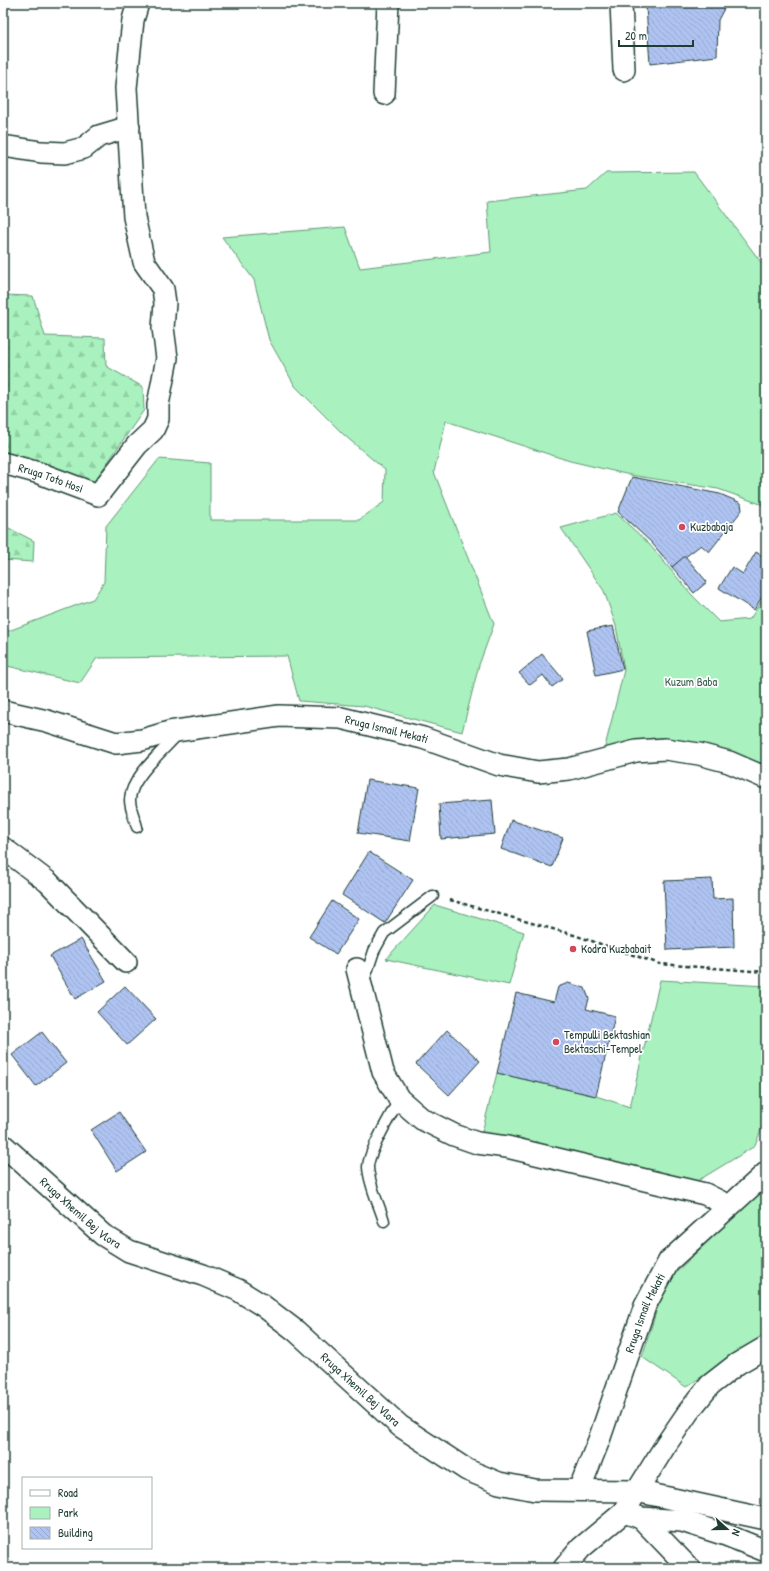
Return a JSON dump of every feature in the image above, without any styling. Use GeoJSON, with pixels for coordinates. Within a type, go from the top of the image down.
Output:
{"type":"FeatureCollection","features":[{"type":"Feature","properties":{"kind":"street"},"geometry":{"type":"LineString","coordinates":[[3,146],[41,152],[65,153],[84,148],[99,136],[129,127],[126,88],[133,20],[138,3]]}},
{"type":"Feature","properties":{"kind":"street"},"geometry":{"type":"LineString","coordinates":[[384,94],[388,3]]}},
{"type":"Feature","properties":{"kind":"street"},"geometry":{"type":"LineString","coordinates":[[621,3],[624,70]]}},
{"type":"Feature","properties":{"kind":"street","name":"Rruga Toto Hosi"},"geometry":{"type":"LineString","coordinates":[[3,463],[39,473],[98,495],[137,445],[153,430],[158,419],[158,405],[167,358],[163,328],[165,303],[163,289],[144,262],[134,217],[129,127]]}},
{"type":"Feature","properties":{"kind":"street","name":"Rruga Ismail Mekati"},"geometry":{"type":"LineString","coordinates":[[3,711],[47,721],[116,743],[142,740],[182,730],[279,716],[342,718],[423,738],[499,766],[538,772],[569,768],[636,751],[665,749],[699,754],[729,762],[766,778]]}},
{"type":"Feature","properties":{"kind":"street"},"geometry":{"type":"LineString","coordinates":[[3,848],[48,882],[126,962]]}},
{"type":"Feature","properties":{"kind":"street"},"geometry":{"type":"LineString","coordinates":[[359,978],[383,1072],[399,1099],[422,1119],[454,1135],[477,1143],[507,1147],[705,1194],[729,1206]]}},
{"type":"Feature","properties":{"kind":"street","name":"Rruga Xhemil Bej Vlora"},"geometry":{"type":"LineString","coordinates":[[3,1145],[102,1235],[130,1251],[203,1275],[238,1290],[262,1305],[296,1331],[400,1426],[461,1466],[499,1483],[535,1490],[636,1492],[766,1519]]}},
{"type":"Feature","properties":{"kind":"street","name":"Rruga Ismail Mekati"},"geometry":{"type":"LineString","coordinates":[[579,1490],[599,1440],[645,1306],[656,1283],[669,1262],[766,1173]]}},
{"type":"Feature","properties":{"kind":"street"},"geometry":{"type":"LineString","coordinates":[[633,1515],[636,1492],[689,1411],[710,1385],[737,1364],[766,1347]]}},
{"type":"Feature","properties":{"kind":"street"},"geometry":{"type":"LineString","coordinates":[[633,1515],[689,1568]]}},
{"type":"Feature","properties":{"kind":"street"},"geometry":{"type":"LineString","coordinates":[[564,1568],[581,1548],[633,1515],[682,1521],[726,1535],[766,1551]]}},
{"type":"Feature","properties":{"kind":"lane"},"geometry":{"type":"LineString","coordinates":[[137,827],[130,801],[132,789],[141,774],[182,730]]}},
{"type":"Feature","properties":{"kind":"lane"},"geometry":{"type":"LineString","coordinates":[[359,978],[384,933],[433,896]]}},
{"type":"Feature","properties":{"kind":"lane"},"geometry":{"type":"LineString","coordinates":[[384,1221],[369,1175],[368,1165],[371,1154],[399,1099]]}},
{"type":"Feature","properties":{"kind":"path"},"geometry":{"type":"LineString","coordinates":[[433,896],[574,935],[660,964],[766,972]]}},
{"type":"Feature","properties":{"kind":"green space"},"geometry":{"type":"Polygon","coordinates":[[[694,172],[766,269],[766,506],[718,489],[630,475],[570,461],[446,421],[434,472],[494,624],[479,665],[462,732],[364,706],[299,701],[287,656],[97,658],[80,683],[3,665],[3,633],[93,599],[104,582],[106,526],[159,459],[210,463],[210,520],[359,520],[384,502],[385,470],[344,435],[295,386],[269,340],[254,280],[222,237],[345,227],[360,268],[491,252],[487,201],[587,190],[606,173],[694,172]]]}},
{"type":"Feature","properties":{"kind":"green space"},"geometry":{"type":"Polygon","coordinates":[[[3,295],[33,296],[45,336],[105,338],[106,366],[143,387],[144,410],[94,482],[3,455],[3,295]]]}},
{"type":"Feature","properties":{"kind":"green space","name":"Kuzum Baba"},"geometry":{"type":"Polygon","coordinates":[[[616,513],[649,544],[692,595],[719,622],[750,619],[766,594],[766,761],[755,764],[603,755],[624,670],[616,626],[604,591],[561,528],[616,513]]]}},
{"type":"Feature","properties":{"kind":"green space"},"geometry":{"type":"Polygon","coordinates":[[[3,525],[34,541],[33,562],[3,560],[3,525]]]}},
{"type":"Feature","properties":{"kind":"green space"},"geometry":{"type":"Polygon","coordinates":[[[435,905],[524,932],[509,985],[386,959],[435,905]]]}},
{"type":"Feature","properties":{"kind":"green space"},"geometry":{"type":"Polygon","coordinates":[[[660,980],[766,986],[766,1117],[755,1146],[694,1183],[481,1136],[497,1073],[596,1096],[630,1107],[660,980]]]}},
{"type":"Feature","properties":{"kind":"green space"},"geometry":{"type":"Polygon","coordinates":[[[766,1185],[766,1335],[686,1387],[642,1357],[665,1283],[766,1185]]]}},
{"type":"Feature","properties":{"kind":"building"},"geometry":{"type":"Polygon","coordinates":[[[648,3],[727,3],[718,20],[717,56],[650,64],[646,7],[648,3]]]}},
{"type":"Feature","properties":{"kind":"building","name":"Kuzbabaja"},"geometry":{"type":"Polygon","coordinates":[[[632,477],[720,494],[741,503],[742,510],[709,552],[701,545],[672,567],[651,542],[618,512],[632,477]]]}},
{"type":"Feature","properties":{"kind":"building"},"geometry":{"type":"Polygon","coordinates":[[[756,552],[766,558],[766,590],[754,610],[719,588],[732,567],[743,574],[756,552]]]}},
{"type":"Feature","properties":{"kind":"building"},"geometry":{"type":"Polygon","coordinates":[[[685,556],[707,582],[694,593],[672,567],[685,556]]]}},
{"type":"Feature","properties":{"kind":"building"},"geometry":{"type":"Polygon","coordinates":[[[613,626],[623,669],[596,675],[587,631],[613,626]]]}},
{"type":"Feature","properties":{"kind":"building"},"geometry":{"type":"Polygon","coordinates":[[[542,654],[563,679],[552,687],[543,675],[530,685],[519,673],[542,654]]]}},
{"type":"Feature","properties":{"kind":"building"},"geometry":{"type":"Polygon","coordinates":[[[367,780],[419,788],[410,841],[358,833],[367,780]]]}},
{"type":"Feature","properties":{"kind":"building"},"geometry":{"type":"Polygon","coordinates":[[[492,800],[495,834],[441,839],[439,804],[492,800]]]}},
{"type":"Feature","properties":{"kind":"building"},"geometry":{"type":"Polygon","coordinates":[[[511,820],[563,838],[552,867],[501,849],[511,820]]]}},
{"type":"Feature","properties":{"kind":"building"},"geometry":{"type":"Polygon","coordinates":[[[369,852],[413,880],[385,923],[342,895],[369,852]]]}},
{"type":"Feature","properties":{"kind":"building"},"geometry":{"type":"Polygon","coordinates":[[[712,879],[713,899],[733,898],[734,947],[667,950],[664,881],[712,879]]]}},
{"type":"Feature","properties":{"kind":"building"},"geometry":{"type":"Polygon","coordinates":[[[332,901],[359,919],[336,954],[309,937],[332,901]]]}},
{"type":"Feature","properties":{"kind":"building"},"geometry":{"type":"Polygon","coordinates":[[[81,939],[106,981],[75,999],[50,956],[81,939]]]}},
{"type":"Feature","properties":{"kind":"building"},"geometry":{"type":"Polygon","coordinates":[[[568,983],[585,988],[589,999],[586,1009],[615,1016],[596,1096],[497,1073],[516,993],[554,1002],[558,987],[568,983]]]}},
{"type":"Feature","properties":{"kind":"building"},"geometry":{"type":"Polygon","coordinates":[[[125,986],[156,1019],[127,1045],[97,1012],[125,986]]]}},
{"type":"Feature","properties":{"kind":"building"},"geometry":{"type":"Polygon","coordinates":[[[447,1030],[480,1061],[449,1095],[416,1064],[447,1030]]]}},
{"type":"Feature","properties":{"kind":"building"},"geometry":{"type":"Polygon","coordinates":[[[42,1032],[66,1063],[36,1086],[12,1055],[42,1032]]]}},
{"type":"Feature","properties":{"kind":"building"},"geometry":{"type":"Polygon","coordinates":[[[119,1112],[146,1152],[117,1171],[91,1130],[119,1112]]]}},
{"type":"Feature","properties":{"kind":"place","name":"Kuzbabaja"},"geometry":{"type":"Point","coordinates":[682,527]}},
{"type":"Feature","properties":{"kind":"place","name":"Kodra Kuzbabait"},"geometry":{"type":"Point","coordinates":[573,949]}},
{"type":"Feature","properties":{"kind":"place","name":"Tempulli Bektashian Bektaschi-Tempel"},"geometry":{"type":"Point","coordinates":[556,1042]}}]}
